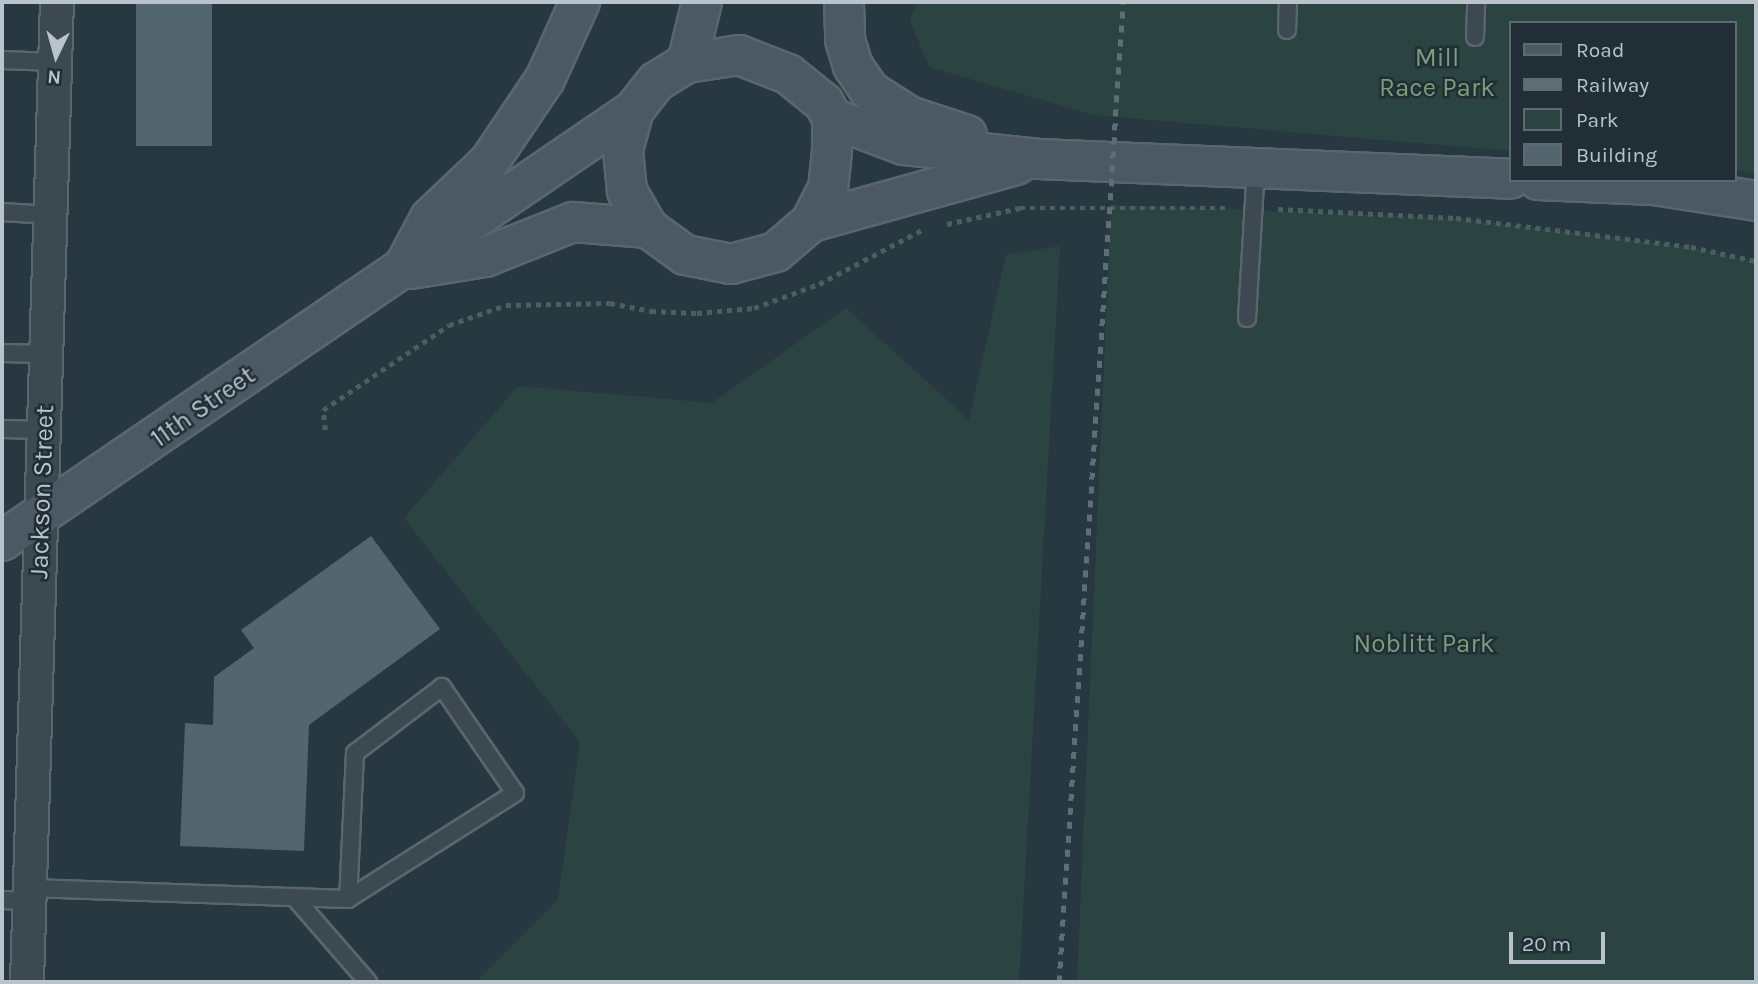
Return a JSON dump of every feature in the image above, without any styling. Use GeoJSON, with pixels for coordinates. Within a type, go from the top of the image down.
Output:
{"type":"FeatureCollection","features":[{"type":"Feature","properties":{"kind":"main road"},"geometry":{"type":"LineString","coordinates":[[402,270],[430,218],[489,162],[545,79],[580,2]]}},
{"type":"Feature","properties":{"kind":"main road"},"geometry":{"type":"LineString","coordinates":[[687,63],[702,2]]}},
{"type":"Feature","properties":{"kind":"main road"},"geometry":{"type":"LineString","coordinates":[[844,3],[828,111],[828,188],[811,222],[776,253],[731,264],[685,255],[648,228],[627,191],[623,150],[635,110],[656,82],[687,63],[739,55],[788,74],[828,111],[904,145],[1038,159],[1510,179]]}},
{"type":"Feature","properties":{"kind":"main road"},"geometry":{"type":"LineString","coordinates":[[844,3],[845,40],[853,66],[870,92],[909,116],[1038,159]]}},
{"type":"Feature","properties":{"kind":"main road","name":"11th Street"},"geometry":{"type":"LineString","coordinates":[[2,541],[41,519],[635,110]]}},
{"type":"Feature","properties":{"kind":"main road"},"geometry":{"type":"LineString","coordinates":[[811,222],[1038,159]]}},
{"type":"Feature","properties":{"kind":"main road"},"geometry":{"type":"LineString","coordinates":[[1584,182],[1653,185],[1756,201]]}},
{"type":"Feature","properties":{"kind":"main road","name":"11th Street"},"geometry":{"type":"LineString","coordinates":[[402,270],[485,257],[573,222],[648,228]]}},
{"type":"Feature","properties":{"kind":"street","name":"Jackson Street"},"geometry":{"type":"LineString","coordinates":[[27,982],[20,896],[41,519],[57,2]]}},
{"type":"Feature","properties":{"kind":"lane"},"geometry":{"type":"LineString","coordinates":[[1287,30],[1288,2]]}},
{"type":"Feature","properties":{"kind":"lane"},"geometry":{"type":"LineString","coordinates":[[1475,37],[1476,2]]}},
{"type":"Feature","properties":{"kind":"lane"},"geometry":{"type":"LineString","coordinates":[[2,60],[55,62]]}},
{"type":"Feature","properties":{"kind":"lane"},"geometry":{"type":"LineString","coordinates":[[1247,318],[1256,169]]}},
{"type":"Feature","properties":{"kind":"lane"},"geometry":{"type":"LineString","coordinates":[[2,212],[50,215]]}},
{"type":"Feature","properties":{"kind":"lane"},"geometry":{"type":"LineString","coordinates":[[2,353],[46,354]]}},
{"type":"Feature","properties":{"kind":"lane"},"geometry":{"type":"LineString","coordinates":[[2,429],[44,430]]}},
{"type":"Feature","properties":{"kind":"lane"},"geometry":{"type":"LineString","coordinates":[[20,896],[294,897],[348,900],[515,793],[442,687],[355,753],[348,900]]}},
{"type":"Feature","properties":{"kind":"lane"},"geometry":{"type":"LineString","coordinates":[[294,897],[368,982]]}},
{"type":"Feature","properties":{"kind":"path"},"geometry":{"type":"LineString","coordinates":[[938,226],[1020,208],[1253,208],[1470,219],[1691,247],[1756,261]]}},
{"type":"Feature","properties":{"kind":"path"},"geometry":{"type":"LineString","coordinates":[[325,430],[323,410],[449,325],[506,305],[610,303],[697,313],[754,308],[819,284],[925,229]]}},
{"type":"Feature","properties":{"kind":"green space","name":"Mill Race Park"},"geometry":{"type":"Polygon","coordinates":[[[917,2],[1756,2],[1756,174],[1737,170],[1737,21],[1510,21],[1510,151],[1094,115],[929,67],[910,20],[917,2]]]}},
{"type":"Feature","properties":{"kind":"green space","name":"Noblitt Park"},"geometry":{"type":"Polygon","coordinates":[[[1111,205],[1456,218],[1691,247],[1756,261],[1756,982],[1077,982],[1111,205]]]}},
{"type":"Feature","properties":{"kind":"green space"},"geometry":{"type":"Polygon","coordinates":[[[1060,246],[1019,982],[476,982],[558,900],[580,742],[404,518],[518,386],[712,403],[846,308],[969,420],[1006,255],[1060,246]]]}},
{"type":"Feature","properties":{"kind":"building"},"geometry":{"type":"Polygon","coordinates":[[[136,2],[212,2],[212,146],[136,146],[136,2]]]}},
{"type":"Feature","properties":{"kind":"building"},"geometry":{"type":"Polygon","coordinates":[[[371,536],[440,629],[309,725],[304,851],[180,846],[185,723],[213,725],[214,677],[254,648],[241,630],[371,536]]]}},
{"type":"Feature","properties":{"kind":"railway"},"geometry":{"type":"LineString","coordinates":[[1059,982],[1123,2]]}}]}
